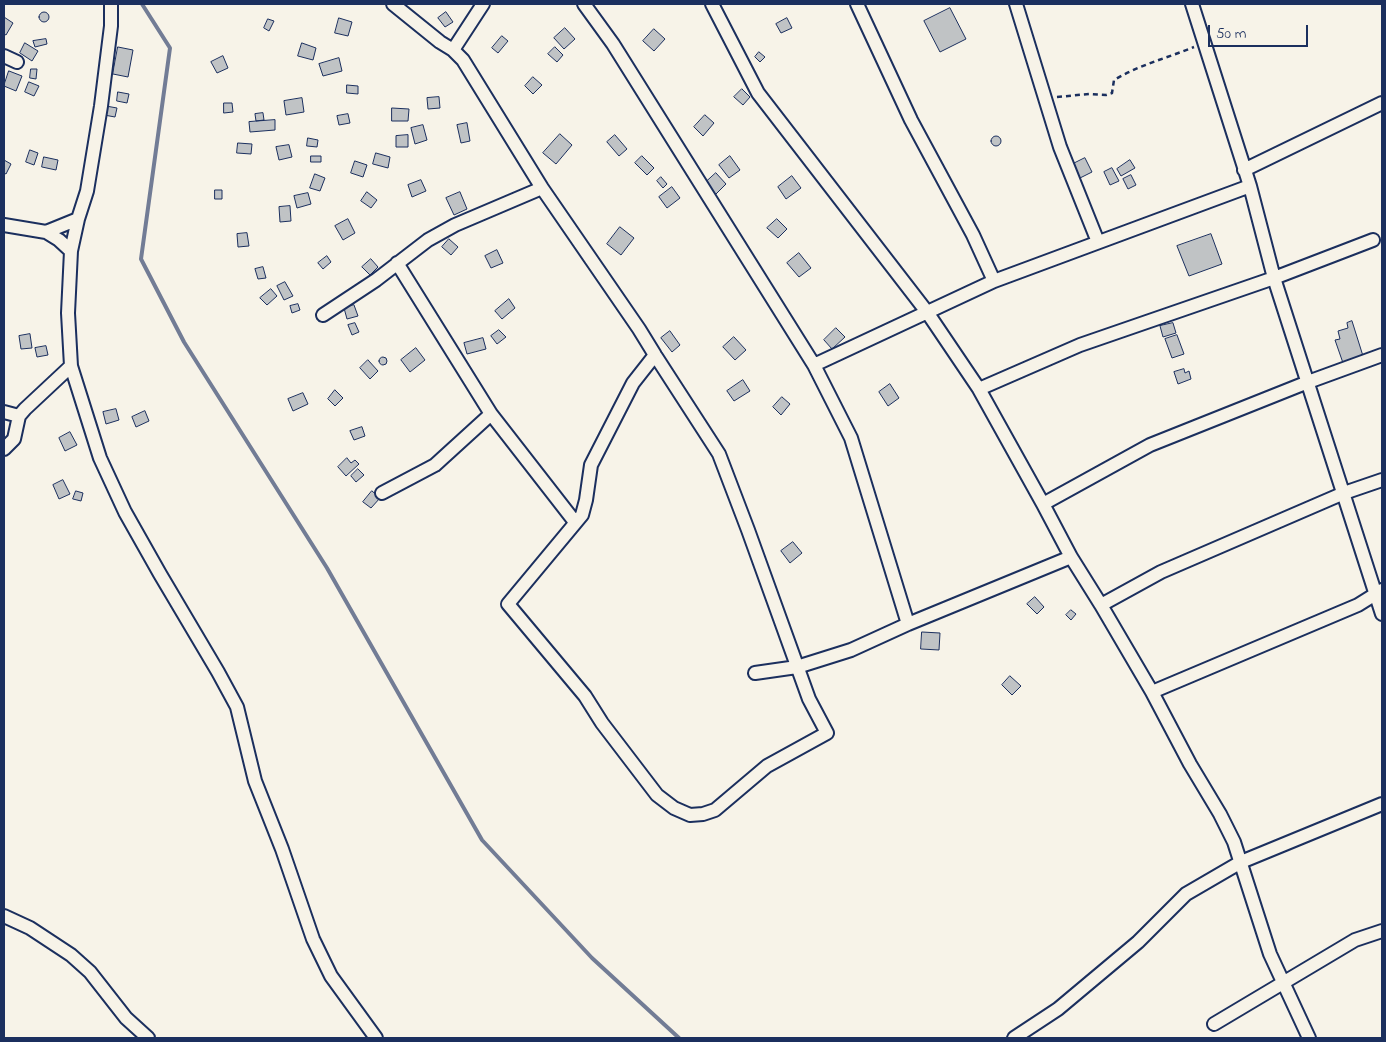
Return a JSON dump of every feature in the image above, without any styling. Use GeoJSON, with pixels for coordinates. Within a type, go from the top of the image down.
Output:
{"type":"FeatureCollection","features":[{"type":"Feature","properties":{"kind":"street"},"geometry":{"type":"LineString","coordinates":[[111,4],[111,26],[101,106],[87,191],[71,252],[68,313],[70,366],[100,458],[125,512],[237,707],[255,781],[282,849],[313,939],[331,976],[376,1038]]}},
{"type":"Feature","properties":{"kind":"street"},"geometry":{"type":"LineString","coordinates":[[392,4],[453,50],[463,60],[542,188],[629,314],[719,454],[809,699],[827,733],[767,766],[715,810],[703,814],[690,815],[674,808],[657,795],[602,723],[585,696],[508,604],[582,515],[591,465],[633,384],[654,355]]}},
{"type":"Feature","properties":{"kind":"street"},"geometry":{"type":"LineString","coordinates":[[453,50],[483,4]]}},
{"type":"Feature","properties":{"kind":"street"},"geometry":{"type":"LineString","coordinates":[[584,4],[613,44],[814,365],[851,438],[908,624]]}},
{"type":"Feature","properties":{"kind":"street"},"geometry":{"type":"LineString","coordinates":[[712,4],[758,93],[927,312],[979,389],[1071,557],[1101,604],[1220,814],[1234,842],[1270,954],[1309,1038]]}},
{"type":"Feature","properties":{"kind":"street"},"geometry":{"type":"LineString","coordinates":[[857,4],[911,120],[974,235],[994,282]]}},
{"type":"Feature","properties":{"kind":"street"},"geometry":{"type":"LineString","coordinates":[[1016,4],[1060,147],[1098,242]]}},
{"type":"Feature","properties":{"kind":"street"},"geometry":{"type":"LineString","coordinates":[[1192,4],[1250,186],[1274,278],[1344,493],[1379,592],[1382,614]]}},
{"type":"Feature","properties":{"kind":"street"},"geometry":{"type":"LineString","coordinates":[[4,56],[17,62]]}},
{"type":"Feature","properties":{"kind":"street"},"geometry":{"type":"LineString","coordinates":[[1244,170],[1382,103]]}},
{"type":"Feature","properties":{"kind":"street"},"geometry":{"type":"LineString","coordinates":[[814,365],[994,282],[1250,186]]}},
{"type":"Feature","properties":{"kind":"street"},"geometry":{"type":"LineString","coordinates":[[323,315],[376,280],[428,240],[448,229],[542,188]]}},
{"type":"Feature","properties":{"kind":"street"},"geometry":{"type":"LineString","coordinates":[[46,232],[78,220]]}},
{"type":"Feature","properties":{"kind":"street"},"geometry":{"type":"LineString","coordinates":[[4,225],[46,232],[59,240],[71,252]]}},
{"type":"Feature","properties":{"kind":"street"},"geometry":{"type":"LineString","coordinates":[[979,389],[1080,345],[1274,278],[1373,240]]}},
{"type":"Feature","properties":{"kind":"street"},"geometry":{"type":"LineString","coordinates":[[397,263],[491,414],[575,522]]}},
{"type":"Feature","properties":{"kind":"street"},"geometry":{"type":"LineString","coordinates":[[1043,504],[1150,445],[1308,382],[1382,355]]}},
{"type":"Feature","properties":{"kind":"street"},"geometry":{"type":"LineString","coordinates":[[4,449],[14,439],[19,416],[25,408],[70,366]]}},
{"type":"Feature","properties":{"kind":"street"},"geometry":{"type":"LineString","coordinates":[[4,412],[19,416]]}},
{"type":"Feature","properties":{"kind":"street"},"geometry":{"type":"LineString","coordinates":[[382,493],[435,465],[491,414]]}},
{"type":"Feature","properties":{"kind":"street"},"geometry":{"type":"LineString","coordinates":[[1101,604],[1161,572],[1344,493],[1382,480]]}},
{"type":"Feature","properties":{"kind":"street"},"geometry":{"type":"LineString","coordinates":[[755,673],[797,667],[850,650],[1071,557]]}},
{"type":"Feature","properties":{"kind":"street"},"geometry":{"type":"LineString","coordinates":[[1152,692],[1349,609],[1379,592]]}},
{"type":"Feature","properties":{"kind":"street"},"geometry":{"type":"LineString","coordinates":[[1014,1038],[1065,1003],[1138,942],[1186,894],[1241,862],[1382,804]]}},
{"type":"Feature","properties":{"kind":"street"},"geometry":{"type":"LineString","coordinates":[[4,916],[30,928],[84,966],[126,1018],[148,1038]]}},
{"type":"Feature","properties":{"kind":"street"},"geometry":{"type":"LineString","coordinates":[[1214,1024],[1355,940],[1382,931]]}},
{"type":"Feature","properties":{"kind":"path"},"geometry":{"type":"LineString","coordinates":[[1045,99],[1089,94],[1106,96],[1112,93],[1114,80],[1123,75],[1204,43]]}},
{"type":"Feature","properties":{"kind":"building"},"geometry":{"type":"Polygon","coordinates":[[[950,8],[966,39],[940,52],[924,21],[950,8]]]}},
{"type":"Feature","properties":{"kind":"building"},"geometry":{"type":"Polygon","coordinates":[[[42,12],[46,12],[49,17],[48,21],[42,22],[39,19],[39,15],[42,12]]]}},
{"type":"Feature","properties":{"kind":"building"},"geometry":{"type":"Polygon","coordinates":[[[446,12],[453,22],[445,27],[438,18],[446,12]]]}},
{"type":"Feature","properties":{"kind":"building"},"geometry":{"type":"Polygon","coordinates":[[[4,17],[13,23],[6,35],[4,34],[4,17]]]}},
{"type":"Feature","properties":{"kind":"building"},"geometry":{"type":"Polygon","coordinates":[[[339,18],[352,22],[348,36],[335,33],[339,18]]]}},
{"type":"Feature","properties":{"kind":"building"},"geometry":{"type":"Polygon","coordinates":[[[787,18],[792,28],[781,33],[776,24],[787,18]]]}},
{"type":"Feature","properties":{"kind":"building"},"geometry":{"type":"Polygon","coordinates":[[[268,19],[274,21],[269,31],[264,28],[268,19]]]}},
{"type":"Feature","properties":{"kind":"building"},"geometry":{"type":"Polygon","coordinates":[[[565,28],[575,39],[564,49],[554,38],[565,28]]]}},
{"type":"Feature","properties":{"kind":"building"},"geometry":{"type":"Polygon","coordinates":[[[654,29],[665,39],[654,51],[643,41],[654,29]]]}},
{"type":"Feature","properties":{"kind":"building"},"geometry":{"type":"Polygon","coordinates":[[[502,36],[508,41],[498,53],[492,48],[502,36]]]}},
{"type":"Feature","properties":{"kind":"building"},"geometry":{"type":"Polygon","coordinates":[[[46,39],[47,44],[35,47],[33,41],[46,39]]]}},
{"type":"Feature","properties":{"kind":"building"},"geometry":{"type":"Polygon","coordinates":[[[25,43],[38,51],[32,61],[20,53],[25,43]]]}},
{"type":"Feature","properties":{"kind":"building"},"geometry":{"type":"Polygon","coordinates":[[[302,43],[316,48],[313,60],[298,56],[302,43]]]}},
{"type":"Feature","properties":{"kind":"building"},"geometry":{"type":"Polygon","coordinates":[[[118,47],[133,50],[128,77],[113,74],[118,47]]]}},
{"type":"Feature","properties":{"kind":"building"},"geometry":{"type":"Polygon","coordinates":[[[555,47],[563,55],[557,62],[548,54],[555,47]]]}},
{"type":"Feature","properties":{"kind":"building"},"geometry":{"type":"Polygon","coordinates":[[[759,52],[765,57],[760,62],[755,57],[759,52]]]}},
{"type":"Feature","properties":{"kind":"building"},"geometry":{"type":"Polygon","coordinates":[[[223,56],[228,68],[217,73],[211,62],[223,56]]]}},
{"type":"Feature","properties":{"kind":"building"},"geometry":{"type":"Polygon","coordinates":[[[339,58],[342,71],[323,76],[319,64],[339,58]]]}},
{"type":"Feature","properties":{"kind":"building"},"geometry":{"type":"Polygon","coordinates":[[[31,69],[37,69],[36,79],[30,78],[31,69]]]}},
{"type":"Feature","properties":{"kind":"building"},"geometry":{"type":"Polygon","coordinates":[[[9,71],[22,76],[16,91],[4,86],[9,71]]]}},
{"type":"Feature","properties":{"kind":"building"},"geometry":{"type":"Polygon","coordinates":[[[533,77],[542,85],[533,94],[525,86],[533,77]]]}},
{"type":"Feature","properties":{"kind":"building"},"geometry":{"type":"Polygon","coordinates":[[[29,82],[39,86],[34,96],[25,92],[29,82]]]}},
{"type":"Feature","properties":{"kind":"building"},"geometry":{"type":"Polygon","coordinates":[[[347,85],[358,86],[358,94],[347,93],[347,85]]]}},
{"type":"Feature","properties":{"kind":"building"},"geometry":{"type":"Polygon","coordinates":[[[742,89],[750,97],[743,105],[734,97],[742,89]]]}},
{"type":"Feature","properties":{"kind":"building"},"geometry":{"type":"Polygon","coordinates":[[[118,92],[129,94],[127,103],[117,101],[118,92]]]}},
{"type":"Feature","properties":{"kind":"building"},"geometry":{"type":"Polygon","coordinates":[[[439,97],[440,108],[428,109],[427,98],[439,97]]]}},
{"type":"Feature","properties":{"kind":"building"},"geometry":{"type":"Polygon","coordinates":[[[302,98],[304,112],[286,115],[284,101],[302,98]]]}},
{"type":"Feature","properties":{"kind":"building"},"geometry":{"type":"Polygon","coordinates":[[[224,103],[232,103],[233,112],[224,113],[224,103]]]}},
{"type":"Feature","properties":{"kind":"building"},"geometry":{"type":"Polygon","coordinates":[[[106,106],[117,108],[115,117],[104,115],[106,106]]]}},
{"type":"Feature","properties":{"kind":"building"},"geometry":{"type":"Polygon","coordinates":[[[392,108],[409,109],[408,121],[392,121],[392,108]]]}},
{"type":"Feature","properties":{"kind":"building"},"geometry":{"type":"Polygon","coordinates":[[[263,113],[264,120],[256,121],[255,114],[263,113]]]}},
{"type":"Feature","properties":{"kind":"building"},"geometry":{"type":"Polygon","coordinates":[[[348,114],[350,123],[339,125],[337,116],[348,114]]]}},
{"type":"Feature","properties":{"kind":"building"},"geometry":{"type":"Polygon","coordinates":[[[705,115],[714,123],[703,136],[694,127],[705,115]]]}},
{"type":"Feature","properties":{"kind":"building"},"geometry":{"type":"Polygon","coordinates":[[[275,120],[275,130],[250,132],[249,122],[275,120]]]}},
{"type":"Feature","properties":{"kind":"building"},"geometry":{"type":"Polygon","coordinates":[[[467,123],[470,141],[461,143],[457,125],[467,123]]]}},
{"type":"Feature","properties":{"kind":"building"},"geometry":{"type":"Polygon","coordinates":[[[423,125],[427,140],[415,144],[411,128],[423,125]]]}},
{"type":"Feature","properties":{"kind":"building"},"geometry":{"type":"Polygon","coordinates":[[[560,134],[572,145],[556,164],[543,153],[560,134]]]}},
{"type":"Feature","properties":{"kind":"building"},"geometry":{"type":"Polygon","coordinates":[[[408,135],[408,147],[396,147],[396,136],[408,135]]]}},
{"type":"Feature","properties":{"kind":"building"},"geometry":{"type":"Polygon","coordinates":[[[615,135],[627,149],[619,156],[607,142],[615,135]]]}},
{"type":"Feature","properties":{"kind":"building"},"geometry":{"type":"Polygon","coordinates":[[[996,136],[1001,141],[996,146],[991,141],[996,136]]]}},
{"type":"Feature","properties":{"kind":"building"},"geometry":{"type":"Polygon","coordinates":[[[308,138],[318,140],[317,147],[307,146],[308,138]]]}},
{"type":"Feature","properties":{"kind":"building"},"geometry":{"type":"Polygon","coordinates":[[[238,143],[252,144],[251,154],[237,153],[238,143]]]}},
{"type":"Feature","properties":{"kind":"building"},"geometry":{"type":"Polygon","coordinates":[[[289,145],[292,157],[279,160],[276,147],[289,145]]]}},
{"type":"Feature","properties":{"kind":"building"},"geometry":{"type":"Polygon","coordinates":[[[30,150],[38,153],[34,165],[26,162],[30,150]]]}},
{"type":"Feature","properties":{"kind":"building"},"geometry":{"type":"Polygon","coordinates":[[[376,153],[390,157],[388,168],[373,164],[376,153]]]}},
{"type":"Feature","properties":{"kind":"building"},"geometry":{"type":"Polygon","coordinates":[[[311,156],[321,156],[321,162],[311,162],[311,156]]]}},
{"type":"Feature","properties":{"kind":"building"},"geometry":{"type":"Polygon","coordinates":[[[642,156],[654,168],[647,175],[635,163],[642,156]]]}},
{"type":"Feature","properties":{"kind":"building"},"geometry":{"type":"Polygon","coordinates":[[[730,156],[740,170],[729,178],[719,165],[730,156]]]}},
{"type":"Feature","properties":{"kind":"building"},"geometry":{"type":"Polygon","coordinates":[[[44,157],[58,160],[56,170],[42,167],[44,157]]]}},
{"type":"Feature","properties":{"kind":"building"},"geometry":{"type":"Polygon","coordinates":[[[1085,158],[1092,172],[1080,178],[1073,164],[1085,158]]]}},
{"type":"Feature","properties":{"kind":"building"},"geometry":{"type":"Polygon","coordinates":[[[4,160],[11,164],[6,174],[4,173],[4,160]]]}},
{"type":"Feature","properties":{"kind":"building"},"geometry":{"type":"Polygon","coordinates":[[[1130,160],[1135,168],[1121,176],[1117,169],[1130,160]]]}},
{"type":"Feature","properties":{"kind":"building"},"geometry":{"type":"Polygon","coordinates":[[[355,161],[367,165],[363,177],[351,173],[355,161]]]}},
{"type":"Feature","properties":{"kind":"building"},"geometry":{"type":"Polygon","coordinates":[[[1112,168],[1119,181],[1110,185],[1104,172],[1112,168]]]}},
{"type":"Feature","properties":{"kind":"building"},"geometry":{"type":"Polygon","coordinates":[[[716,173],[726,184],[715,195],[705,183],[716,173]]]}},
{"type":"Feature","properties":{"kind":"building"},"geometry":{"type":"Polygon","coordinates":[[[315,174],[325,178],[320,191],[310,188],[315,174]]]}},
{"type":"Feature","properties":{"kind":"building"},"geometry":{"type":"Polygon","coordinates":[[[1131,175],[1136,185],[1128,189],[1123,179],[1131,175]]]}},
{"type":"Feature","properties":{"kind":"building"},"geometry":{"type":"Polygon","coordinates":[[[792,176],[801,188],[786,199],[778,187],[792,176]]]}},
{"type":"Feature","properties":{"kind":"building"},"geometry":{"type":"Polygon","coordinates":[[[661,177],[667,184],[663,188],[657,181],[661,177]]]}},
{"type":"Feature","properties":{"kind":"building"},"geometry":{"type":"Polygon","coordinates":[[[421,180],[426,191],[412,197],[408,185],[421,180]]]}},
{"type":"Feature","properties":{"kind":"building"},"geometry":{"type":"Polygon","coordinates":[[[672,187],[680,198],[667,208],[659,197],[672,187]]]}},
{"type":"Feature","properties":{"kind":"building"},"geometry":{"type":"Polygon","coordinates":[[[215,190],[222,190],[222,199],[215,199],[215,190]]]}},
{"type":"Feature","properties":{"kind":"building"},"geometry":{"type":"Polygon","coordinates":[[[367,192],[377,200],[371,208],[361,201],[367,192]]]}},
{"type":"Feature","properties":{"kind":"building"},"geometry":{"type":"Polygon","coordinates":[[[460,192],[467,209],[454,215],[446,198],[460,192]]]}},
{"type":"Feature","properties":{"kind":"building"},"geometry":{"type":"Polygon","coordinates":[[[308,193],[311,204],[297,208],[294,196],[308,193]]]}},
{"type":"Feature","properties":{"kind":"building"},"geometry":{"type":"Polygon","coordinates":[[[290,206],[291,221],[280,222],[279,207],[290,206]]]}},
{"type":"Feature","properties":{"kind":"building"},"geometry":{"type":"Polygon","coordinates":[[[348,219],[355,233],[343,240],[335,226],[348,219]]]}},
{"type":"Feature","properties":{"kind":"building"},"geometry":{"type":"Polygon","coordinates":[[[777,219],[787,229],[778,238],[767,228],[777,219]]]}},
{"type":"Feature","properties":{"kind":"building"},"geometry":{"type":"Polygon","coordinates":[[[620,227],[634,238],[621,255],[607,244],[620,227]]]}},
{"type":"Feature","properties":{"kind":"building"},"geometry":{"type":"Polygon","coordinates":[[[247,233],[249,246],[238,247],[237,234],[247,233]]]}},
{"type":"Feature","properties":{"kind":"building"},"geometry":{"type":"Polygon","coordinates":[[[1211,234],[1222,264],[1189,276],[1177,246],[1211,234]]]}},
{"type":"Feature","properties":{"kind":"building"},"geometry":{"type":"Polygon","coordinates":[[[449,239],[458,247],[451,255],[442,247],[449,239]]]}},
{"type":"Feature","properties":{"kind":"building"},"geometry":{"type":"Polygon","coordinates":[[[497,250],[503,263],[491,268],[485,256],[497,250]]]}},
{"type":"Feature","properties":{"kind":"building"},"geometry":{"type":"Polygon","coordinates":[[[799,253],[811,268],[799,277],[787,263],[799,253]]]}},
{"type":"Feature","properties":{"kind":"building"},"geometry":{"type":"Polygon","coordinates":[[[327,256],[331,262],[323,269],[318,263],[327,256]]]}},
{"type":"Feature","properties":{"kind":"building"},"geometry":{"type":"Polygon","coordinates":[[[371,259],[378,267],[370,275],[362,267],[371,259]]]}},
{"type":"Feature","properties":{"kind":"building"},"geometry":{"type":"Polygon","coordinates":[[[263,267],[266,278],[258,279],[255,269],[263,267]]]}},
{"type":"Feature","properties":{"kind":"building"},"geometry":{"type":"Polygon","coordinates":[[[285,282],[293,296],[284,300],[277,286],[285,282]]]}},
{"type":"Feature","properties":{"kind":"building"},"geometry":{"type":"Polygon","coordinates":[[[271,289],[277,296],[267,305],[260,298],[271,289]]]}},
{"type":"Feature","properties":{"kind":"building"},"geometry":{"type":"Polygon","coordinates":[[[509,299],[515,308],[502,319],[495,311],[509,299]]]}},
{"type":"Feature","properties":{"kind":"building"},"geometry":{"type":"Polygon","coordinates":[[[298,304],[300,310],[292,313],[290,306],[298,304]]]}},
{"type":"Feature","properties":{"kind":"building"},"geometry":{"type":"Polygon","coordinates":[[[354,305],[358,316],[347,319],[344,308],[354,305]]]}},
{"type":"Feature","properties":{"kind":"building"},"geometry":{"type":"Polygon","coordinates":[[[1352,321],[1363,356],[1343,363],[1335,340],[1340,339],[1338,331],[1348,328],[1347,323],[1352,321]]]}},
{"type":"Feature","properties":{"kind":"building"},"geometry":{"type":"Polygon","coordinates":[[[355,323],[359,332],[352,335],[348,325],[355,323]]]}},
{"type":"Feature","properties":{"kind":"building"},"geometry":{"type":"Polygon","coordinates":[[[1173,323],[1176,333],[1163,337],[1160,326],[1173,323]]]}},
{"type":"Feature","properties":{"kind":"building"},"geometry":{"type":"Polygon","coordinates":[[[836,328],[845,337],[832,349],[824,340],[836,328]]]}},
{"type":"Feature","properties":{"kind":"building"},"geometry":{"type":"Polygon","coordinates":[[[499,330],[506,337],[497,344],[491,336],[499,330]]]}},
{"type":"Feature","properties":{"kind":"building"},"geometry":{"type":"Polygon","coordinates":[[[670,331],[680,345],[672,352],[661,338],[670,331]]]}},
{"type":"Feature","properties":{"kind":"building"},"geometry":{"type":"Polygon","coordinates":[[[30,334],[32,348],[21,349],[19,336],[30,334]]]}},
{"type":"Feature","properties":{"kind":"building"},"geometry":{"type":"Polygon","coordinates":[[[1177,335],[1184,354],[1172,358],[1165,339],[1177,335]]]}},
{"type":"Feature","properties":{"kind":"building"},"geometry":{"type":"Polygon","coordinates":[[[734,337],[746,350],[735,360],[723,347],[734,337]]]}},
{"type":"Feature","properties":{"kind":"building"},"geometry":{"type":"Polygon","coordinates":[[[483,338],[486,349],[467,354],[464,343],[483,338]]]}},
{"type":"Feature","properties":{"kind":"building"},"geometry":{"type":"Polygon","coordinates":[[[46,346],[48,355],[37,357],[35,348],[46,346]]]}},
{"type":"Feature","properties":{"kind":"building"},"geometry":{"type":"Polygon","coordinates":[[[416,348],[425,360],[410,372],[401,360],[416,348]]]}},
{"type":"Feature","properties":{"kind":"building"},"geometry":{"type":"Polygon","coordinates":[[[383,357],[387,361],[383,365],[379,361],[383,357]]]}},
{"type":"Feature","properties":{"kind":"building"},"geometry":{"type":"Polygon","coordinates":[[[368,360],[378,371],[370,379],[360,368],[368,360]]]}},
{"type":"Feature","properties":{"kind":"building"},"geometry":{"type":"Polygon","coordinates":[[[1184,369],[1185,373],[1189,371],[1191,379],[1178,384],[1174,372],[1184,369]]]}},
{"type":"Feature","properties":{"kind":"building"},"geometry":{"type":"Polygon","coordinates":[[[743,380],[750,391],[734,401],[727,391],[743,380]]]}},
{"type":"Feature","properties":{"kind":"building"},"geometry":{"type":"Polygon","coordinates":[[[890,384],[899,398],[888,406],[879,392],[890,384]]]}},
{"type":"Feature","properties":{"kind":"building"},"geometry":{"type":"Polygon","coordinates":[[[335,390],[343,398],[335,406],[328,399],[335,390]]]}},
{"type":"Feature","properties":{"kind":"building"},"geometry":{"type":"Polygon","coordinates":[[[303,393],[308,404],[293,411],[288,399],[303,393]]]}},
{"type":"Feature","properties":{"kind":"building"},"geometry":{"type":"Polygon","coordinates":[[[782,397],[790,404],[781,415],[773,407],[782,397]]]}},
{"type":"Feature","properties":{"kind":"building"},"geometry":{"type":"Polygon","coordinates":[[[116,409],[119,420],[106,424],[103,412],[116,409]]]}},
{"type":"Feature","properties":{"kind":"building"},"geometry":{"type":"Polygon","coordinates":[[[145,411],[149,421],[136,427],[132,417],[145,411]]]}},
{"type":"Feature","properties":{"kind":"building"},"geometry":{"type":"Polygon","coordinates":[[[362,427],[365,436],[354,440],[350,431],[362,427]]]}},
{"type":"Feature","properties":{"kind":"building"},"geometry":{"type":"Polygon","coordinates":[[[70,432],[77,445],[65,451],[59,438],[70,432]]]}},
{"type":"Feature","properties":{"kind":"building"},"geometry":{"type":"Polygon","coordinates":[[[347,458],[351,463],[355,460],[359,464],[346,476],[338,467],[347,458]]]}},
{"type":"Feature","properties":{"kind":"building"},"geometry":{"type":"Polygon","coordinates":[[[358,469],[364,475],[356,482],[351,476],[358,469]]]}},
{"type":"Feature","properties":{"kind":"building"},"geometry":{"type":"Polygon","coordinates":[[[63,480],[70,494],[59,499],[53,485],[63,480]]]}},
{"type":"Feature","properties":{"kind":"building"},"geometry":{"type":"Polygon","coordinates":[[[76,491],[83,493],[81,501],[73,499],[76,491]]]}},
{"type":"Feature","properties":{"kind":"building"},"geometry":{"type":"Polygon","coordinates":[[[372,491],[380,498],[371,508],[363,502],[372,491]]]}},
{"type":"Feature","properties":{"kind":"building"},"geometry":{"type":"Polygon","coordinates":[[[793,542],[802,553],[790,563],[781,551],[793,542]]]}},
{"type":"Feature","properties":{"kind":"building"},"geometry":{"type":"Polygon","coordinates":[[[1035,597],[1044,607],[1037,614],[1027,604],[1035,597]]]}},
{"type":"Feature","properties":{"kind":"building"},"geometry":{"type":"Polygon","coordinates":[[[1071,610],[1076,614],[1071,620],[1066,615],[1071,610]]]}},
{"type":"Feature","properties":{"kind":"building"},"geometry":{"type":"Polygon","coordinates":[[[922,632],[940,633],[939,650],[921,649],[922,632]]]}},
{"type":"Feature","properties":{"kind":"building"},"geometry":{"type":"Polygon","coordinates":[[[1010,676],[1021,686],[1012,695],[1002,685],[1010,676]]]}},
{"type":"Feature","properties":{"kind":"waterway"},"geometry":{"type":"LineString","coordinates":[[142,4],[170,48],[141,259],[184,342],[327,568],[482,840],[592,958],[679,1038]]}}]}
